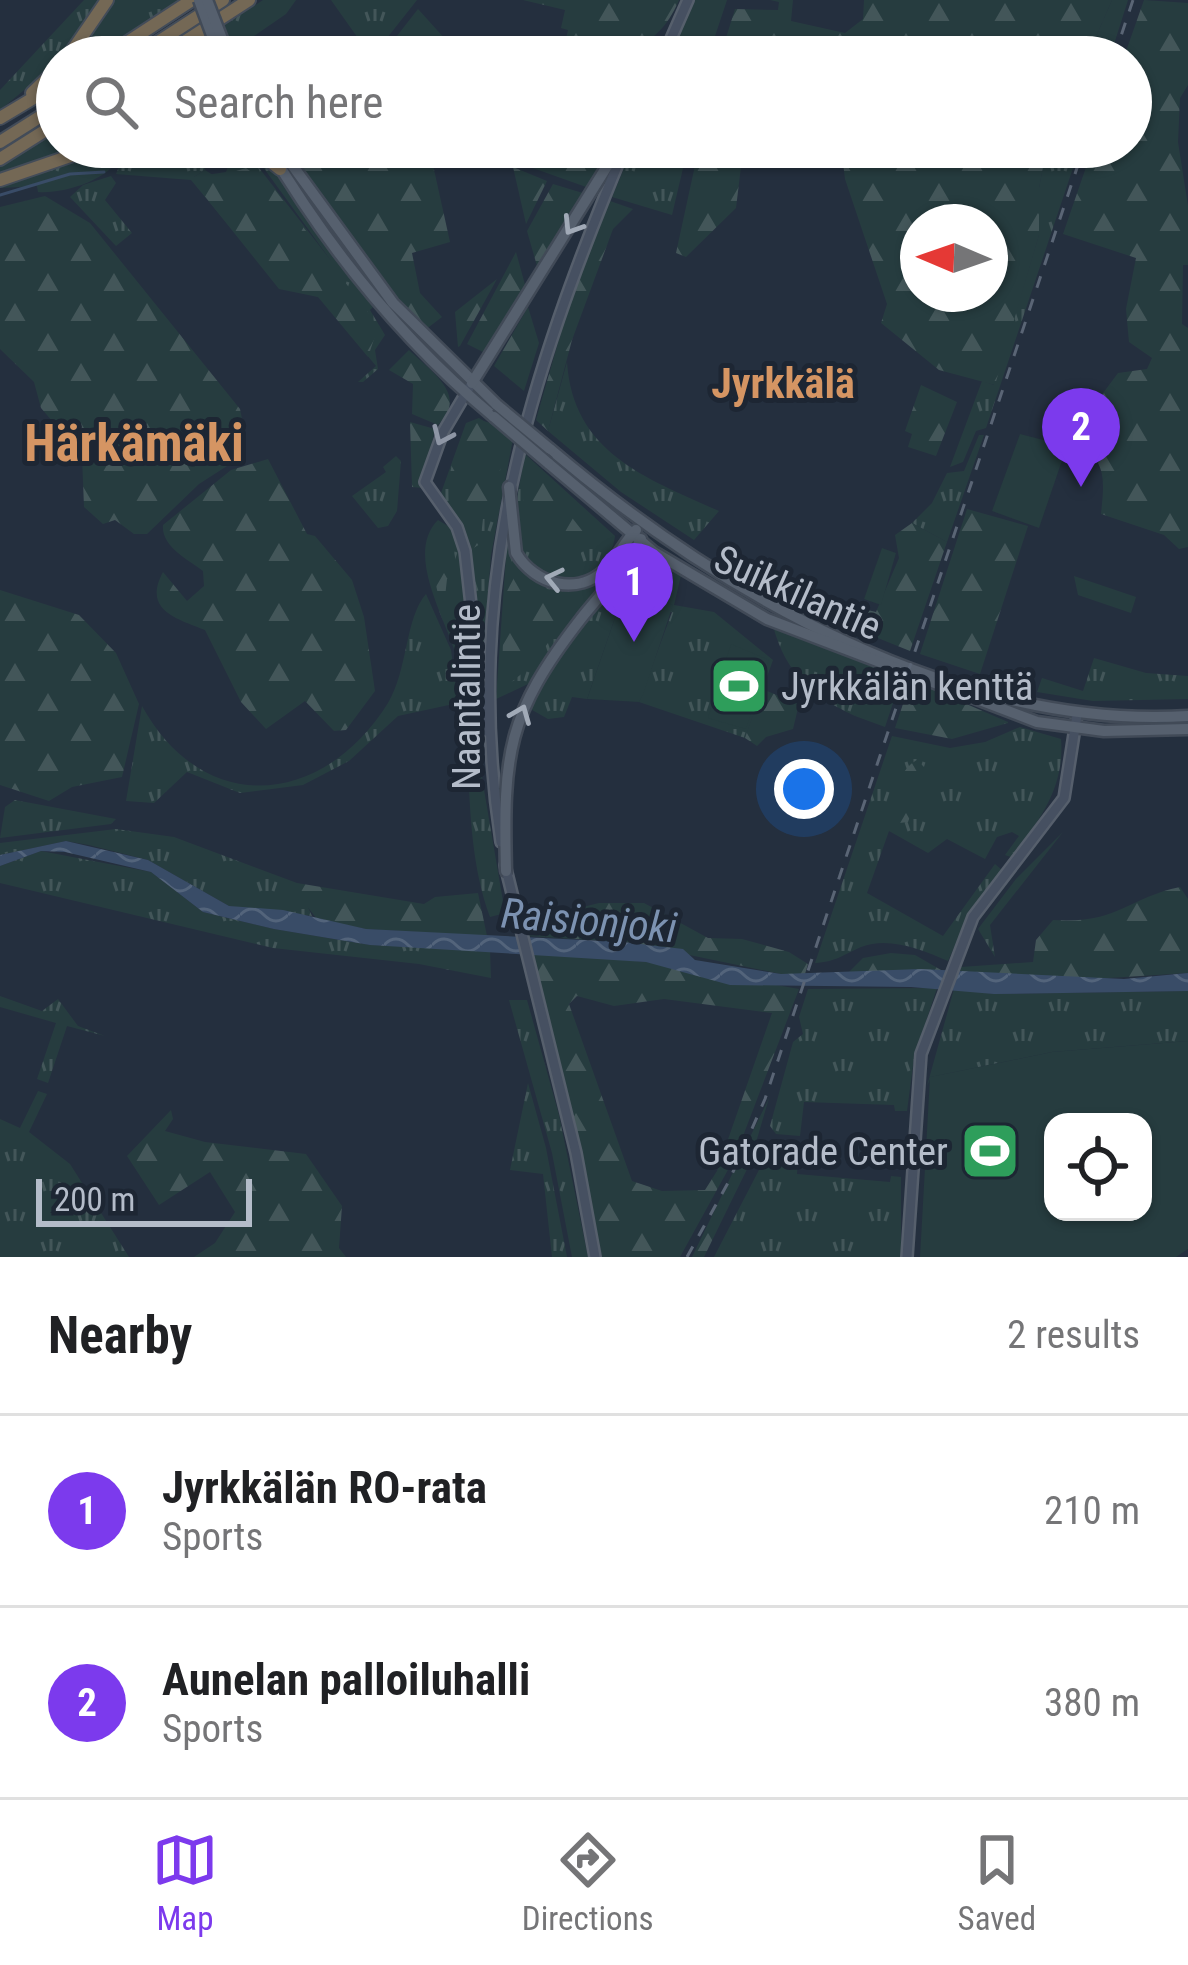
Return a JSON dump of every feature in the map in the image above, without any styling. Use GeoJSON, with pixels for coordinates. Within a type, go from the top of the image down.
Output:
{"type":"FeatureCollection","features":[{"type":"Feature","properties":{"kind":"highway"},"geometry":{"type":"LineString","coordinates":[[82,36],[106,0]]}},
{"type":"Feature","properties":{"kind":"highway"},"geometry":{"type":"LineString","coordinates":[[140,36],[199,0]]}},
{"type":"Feature","properties":{"kind":"highway"},"geometry":{"type":"LineString","coordinates":[[167,36],[223,0]]}},
{"type":"Feature","properties":{"kind":"highway"},"geometry":{"type":"LineString","coordinates":[[194,36],[250,0]]}},
{"type":"Feature","properties":{"kind":"highway"},"geometry":{"type":"LineString","coordinates":[[23,103],[36,90]]}},
{"type":"Feature","properties":{"kind":"highway"},"geometry":{"type":"LineString","coordinates":[[0,118],[36,96]]}},
{"type":"Feature","properties":{"kind":"highway"},"geometry":{"type":"LineString","coordinates":[[0,142],[36,119]]}},
{"type":"Feature","properties":{"kind":"highway"},"geometry":{"type":"LineString","coordinates":[[0,159],[36,136]]}},
{"type":"Feature","properties":{"kind":"highway"},"geometry":{"type":"LineString","coordinates":[[0,180],[36,168]]}},
{"type":"Feature","properties":{"kind":"main road"},"geometry":{"type":"LineString","coordinates":[[199,0],[215,36]]}},
{"type":"Feature","properties":{"kind":"main road"},"geometry":{"type":"LineString","coordinates":[[672,36],[687,0]]}},
{"type":"Feature","properties":{"kind":"main road","name":"Suikkilantie"},"geometry":{"type":"LineString","coordinates":[[293,168],[409,329]]}},
{"type":"Feature","properties":{"kind":"main road"},"geometry":{"type":"LineString","coordinates":[[494,784],[465,551],[457,527],[425,482],[441,436],[469,388],[609,168]]}},
{"type":"Feature","properties":{"kind":"main road","name":"Naantalintie"},"geometry":{"type":"LineString","coordinates":[[595,1257],[576,1153],[527,972],[506,871],[494,784],[490,637],[509,487],[553,325],[614,168]]}},
{"type":"Feature","properties":{"kind":"main road","name":"Suikkilantie"},"geometry":{"type":"LineString","coordinates":[[280,170],[409,329],[548,463],[636,538],[750,612],[990,707],[1076,729],[1188,729]]}},
{"type":"Feature","properties":{"kind":"main road","name":"Suikkilantie"},"geometry":{"type":"LineString","coordinates":[[496,411],[643,524],[812,626],[1001,698],[1077,715],[1188,716]]}},
{"type":"Feature","properties":{"kind":"main road"},"geometry":{"type":"LineString","coordinates":[[509,487],[516,553],[548,581],[570,585],[594,578],[636,538]]}},
{"type":"Feature","properties":{"kind":"main road"},"geometry":{"type":"LineString","coordinates":[[506,871],[506,766],[521,709],[643,524]]}},
{"type":"Feature","properties":{"kind":"main road"},"geometry":{"type":"LineString","coordinates":[[907,1257],[916,1088],[939,1002],[955,954],[985,899],[1060,806],[1072,770],[1077,715]]}},
{"type":"Feature","properties":{"kind":"green space"},"geometry":{"type":"Polygon","coordinates":[[[84,0],[102,0],[76,36],[50,36],[84,0]]]}},
{"type":"Feature","properties":{"kind":"green space"},"geometry":{"type":"Polygon","coordinates":[[[110,0],[184,0],[128,36],[87,36],[110,0]]]}},
{"type":"Feature","properties":{"kind":"green space"},"geometry":{"type":"Polygon","coordinates":[[[263,0],[296,0],[286,14],[254,36],[226,36],[222,27],[263,0]]]}},
{"type":"Feature","properties":{"kind":"green space"},"geometry":{"type":"Polygon","coordinates":[[[331,0],[417,0],[389,36],[356,36],[331,0]]]}},
{"type":"Feature","properties":{"kind":"green space"},"geometry":{"type":"Polygon","coordinates":[[[523,0],[679,0],[653,36],[567,36],[568,30],[561,28],[565,10],[523,0]]]}},
{"type":"Feature","properties":{"kind":"green space"},"geometry":{"type":"Polygon","coordinates":[[[694,0],[727,0],[715,36],[679,36],[694,0]]]}},
{"type":"Feature","properties":{"kind":"green space"},"geometry":{"type":"Polygon","coordinates":[[[770,0],[793,0],[791,21],[845,33],[863,19],[864,0],[1112,0],[1096,36],[727,36],[735,9],[778,10],[779,2],[770,0]]]}},
{"type":"Feature","properties":{"kind":"green space"},"geometry":{"type":"Polygon","coordinates":[[[1112,0],[1128,0],[1117,36],[1096,36],[1112,0]]]}},
{"type":"Feature","properties":{"kind":"green space"},"geometry":{"type":"Polygon","coordinates":[[[1144,0],[1188,3],[1188,85],[1180,98],[1178,142],[1188,206],[1182,324],[1188,328],[1188,547],[1179,549],[1164,535],[1101,514],[1099,466],[1078,444],[1092,408],[1118,373],[1147,369],[1152,358],[1129,342],[1126,309],[1136,258],[1063,234],[1086,168],[1152,168],[1152,36],[1131,36],[1144,0]]]}},
{"type":"Feature","properties":{"kind":"green space"},"geometry":{"type":"Polygon","coordinates":[[[418,9],[442,36],[397,36],[418,9]]]}},
{"type":"Feature","properties":{"kind":"green space"},"geometry":{"type":"Polygon","coordinates":[[[36,51],[36,80],[0,110],[0,90],[36,51]]]}},
{"type":"Feature","properties":{"kind":"green space"},"geometry":{"type":"Polygon","coordinates":[[[36,143],[36,162],[0,175],[0,166],[36,143]]]}},
{"type":"Feature","properties":{"kind":"green space"},"geometry":{"type":"Polygon","coordinates":[[[54,168],[111,168],[73,188],[38,192],[37,186],[0,188],[54,168]]]}},
{"type":"Feature","properties":{"kind":"green space"},"geometry":{"type":"Polygon","coordinates":[[[119,168],[205,168],[194,177],[228,168],[259,168],[332,262],[264,168],[271,168],[373,307],[370,310],[385,335],[375,350],[378,369],[358,382],[376,366],[319,297],[279,286],[191,180],[116,174],[119,168]]]}},
{"type":"Feature","properties":{"kind":"green space"},"geometry":{"type":"Polygon","coordinates":[[[246,168],[275,190],[373,319],[377,330],[368,357],[318,297],[279,289],[191,179],[205,170],[216,177],[246,168]]]}},
{"type":"Feature","properties":{"kind":"green space"},"geometry":{"type":"Polygon","coordinates":[[[299,168],[434,168],[450,242],[412,253],[420,293],[442,317],[425,330],[364,260],[299,168]]]}},
{"type":"Feature","properties":{"kind":"green space"},"geometry":{"type":"Polygon","coordinates":[[[513,168],[547,181],[526,224],[513,168]]]}},
{"type":"Feature","properties":{"kind":"green space"},"geometry":{"type":"Polygon","coordinates":[[[533,168],[600,168],[589,188],[533,168]]]}},
{"type":"Feature","properties":{"kind":"green space"},"geometry":{"type":"Polygon","coordinates":[[[624,168],[683,168],[672,215],[612,197],[624,168]]]}},
{"type":"Feature","properties":{"kind":"green space"},"geometry":{"type":"Polygon","coordinates":[[[694,168],[741,168],[736,208],[686,257],[676,253],[694,168]]]}},
{"type":"Feature","properties":{"kind":"green space"},"geometry":{"type":"Polygon","coordinates":[[[844,168],[1043,168],[1039,235],[995,385],[939,370],[881,323],[887,304],[844,168]]]}},
{"type":"Feature","properties":{"kind":"green space"},"geometry":{"type":"Polygon","coordinates":[[[1043,168],[1073,168],[986,428],[976,431],[963,462],[950,467],[982,381],[994,385],[1039,235],[1043,168]]]}},
{"type":"Feature","properties":{"kind":"green space"},"geometry":{"type":"Polygon","coordinates":[[[111,176],[116,183],[105,200],[132,233],[116,246],[70,197],[83,185],[111,176]]]}},
{"type":"Feature","properties":{"kind":"green space"},"geometry":{"type":"Polygon","coordinates":[[[553,184],[586,194],[539,273],[527,231],[553,184]]]}},
{"type":"Feature","properties":{"kind":"green space"},"geometry":{"type":"Polygon","coordinates":[[[45,196],[90,223],[240,409],[246,438],[241,457],[199,484],[147,534],[134,534],[115,520],[103,524],[84,507],[82,456],[41,408],[34,382],[0,349],[0,207],[45,196]]]}},
{"type":"Feature","properties":{"kind":"green space"},"geometry":{"type":"Polygon","coordinates":[[[610,201],[633,209],[613,229],[572,340],[548,431],[536,420],[571,297],[610,201]]]}},
{"type":"Feature","properties":{"kind":"green space"},"geometry":{"type":"Polygon","coordinates":[[[516,252],[527,292],[485,353],[467,344],[516,252]]]}},
{"type":"Feature","properties":{"kind":"green space"},"geometry":{"type":"Polygon","coordinates":[[[497,279],[460,346],[458,347],[455,312],[497,279]]]}},
{"type":"Feature","properties":{"kind":"green space"},"geometry":{"type":"Polygon","coordinates":[[[528,307],[539,343],[524,391],[494,366],[528,307]]]}},
{"type":"Feature","properties":{"kind":"green space"},"geometry":{"type":"Polygon","coordinates":[[[409,350],[437,376],[449,395],[447,414],[438,425],[412,414],[413,384],[389,370],[409,350]]]}},
{"type":"Feature","properties":{"kind":"green space"},"geometry":{"type":"Polygon","coordinates":[[[567,362],[572,393],[598,440],[640,473],[719,511],[694,540],[621,492],[548,431],[567,362]]]}},
{"type":"Feature","properties":{"kind":"green space"},"geometry":{"type":"Polygon","coordinates":[[[921,385],[957,402],[936,456],[908,447],[912,434],[905,431],[921,385]]]}},
{"type":"Feature","properties":{"kind":"green space"},"geometry":{"type":"Polygon","coordinates":[[[479,418],[513,439],[491,555],[482,670],[466,541],[441,493],[466,423],[479,418]]]}},
{"type":"Feature","properties":{"kind":"green space"},"geometry":{"type":"Polygon","coordinates":[[[479,420],[491,423],[506,439],[492,513],[483,519],[480,544],[472,549],[461,511],[449,499],[449,488],[459,446],[479,420]]]}},
{"type":"Feature","properties":{"kind":"green space"},"geometry":{"type":"Polygon","coordinates":[[[410,422],[435,429],[422,488],[412,487],[410,422]]]}},
{"type":"Feature","properties":{"kind":"green space"},"geometry":{"type":"Polygon","coordinates":[[[1020,434],[1067,446],[1039,528],[992,511],[1020,434]]]}},
{"type":"Feature","properties":{"kind":"green space"},"geometry":{"type":"Polygon","coordinates":[[[979,435],[984,435],[947,542],[912,523],[932,503],[947,473],[964,471],[979,435]]]}},
{"type":"Feature","properties":{"kind":"green space"},"geometry":{"type":"Polygon","coordinates":[[[525,454],[615,536],[610,553],[587,575],[556,579],[541,574],[519,548],[515,513],[525,454]]]}},
{"type":"Feature","properties":{"kind":"green space"},"geometry":{"type":"Polygon","coordinates":[[[396,456],[401,461],[397,511],[388,526],[378,528],[352,496],[386,472],[383,467],[396,456]]]}},
{"type":"Feature","properties":{"kind":"green space"},"geometry":{"type":"Polygon","coordinates":[[[268,459],[307,534],[315,536],[352,580],[364,617],[375,691],[346,730],[334,731],[305,701],[266,729],[241,702],[205,630],[166,612],[157,596],[163,572],[187,601],[204,586],[203,571],[171,546],[163,525],[231,470],[268,459]]]}},
{"type":"Feature","properties":{"kind":"green space"},"geometry":{"type":"Polygon","coordinates":[[[533,468],[595,547],[582,550],[579,560],[550,547],[530,526],[523,499],[533,468]]]}},
{"type":"Feature","properties":{"kind":"green space"},"geometry":{"type":"Polygon","coordinates":[[[967,509],[1028,526],[980,674],[920,654],[967,509]]]}},
{"type":"Feature","properties":{"kind":"green space"},"geometry":{"type":"Polygon","coordinates":[[[438,520],[451,528],[463,564],[482,778],[505,913],[490,917],[471,825],[459,667],[427,572],[428,535],[438,520]]]}},
{"type":"Feature","properties":{"kind":"green space"},"geometry":{"type":"Polygon","coordinates":[[[912,523],[947,542],[910,651],[801,607],[805,595],[876,612],[899,558],[895,535],[912,523]]]}},
{"type":"Feature","properties":{"kind":"green space"},"geometry":{"type":"Polygon","coordinates":[[[438,538],[453,546],[457,568],[454,578],[447,579],[445,597],[452,593],[460,656],[435,578],[438,538]]]}},
{"type":"Feature","properties":{"kind":"green space"},"geometry":{"type":"Polygon","coordinates":[[[507,542],[540,578],[565,588],[594,581],[610,570],[528,684],[496,699],[507,542]]]}},
{"type":"Feature","properties":{"kind":"green space"},"geometry":{"type":"Polygon","coordinates":[[[882,548],[896,553],[881,605],[864,599],[882,548]]]}},
{"type":"Feature","properties":{"kind":"green space"},"geometry":{"type":"Polygon","coordinates":[[[644,557],[681,575],[674,605],[714,612],[773,660],[745,738],[639,702],[672,612],[618,609],[587,699],[572,697],[564,717],[548,719],[527,707],[558,654],[633,563],[644,557]]]}},
{"type":"Feature","properties":{"kind":"green space"},"geometry":{"type":"Polygon","coordinates":[[[525,575],[547,589],[575,594],[579,602],[529,668],[510,683],[502,681],[504,597],[515,576],[525,575]]]}},
{"type":"Feature","properties":{"kind":"green space"},"geometry":{"type":"Polygon","coordinates":[[[1074,576],[1136,597],[1131,613],[1078,595],[1074,576]]]}},
{"type":"Feature","properties":{"kind":"green space"},"geometry":{"type":"Polygon","coordinates":[[[0,590],[79,615],[116,653],[139,704],[122,777],[72,787],[49,801],[0,785],[0,590]]]}},
{"type":"Feature","properties":{"kind":"green space"},"geometry":{"type":"Polygon","coordinates":[[[632,590],[673,605],[643,695],[639,702],[587,699],[618,609],[632,590]]]}},
{"type":"Feature","properties":{"kind":"green space"},"geometry":{"type":"Polygon","coordinates":[[[426,594],[451,650],[458,703],[398,716],[349,761],[303,785],[240,793],[187,772],[154,803],[126,801],[142,706],[168,742],[197,767],[230,782],[264,786],[298,779],[331,763],[361,738],[388,703],[414,617],[426,594]]]}},
{"type":"Feature","properties":{"kind":"green space"},"geometry":{"type":"Polygon","coordinates":[[[773,626],[877,667],[866,707],[855,716],[803,682],[785,658],[773,626]]]}},
{"type":"Feature","properties":{"kind":"green space","name":"Jyrkkälän kenttä"},"geometry":{"type":"Polygon","coordinates":[[[731,644],[769,660],[746,729],[708,718],[731,644]]]}},
{"type":"Feature","properties":{"kind":"green space"},"geometry":{"type":"Polygon","coordinates":[[[1094,658],[1146,673],[1188,676],[1188,699],[1093,701],[1037,692],[1042,678],[1083,691],[1094,658]]]}},
{"type":"Feature","properties":{"kind":"green space"},"geometry":{"type":"Polygon","coordinates":[[[877,667],[902,676],[885,727],[855,716],[871,701],[877,667]]]}},
{"type":"Feature","properties":{"kind":"green space"},"geometry":{"type":"Polygon","coordinates":[[[911,680],[1008,723],[952,739],[895,728],[911,680]]]}},
{"type":"Feature","properties":{"kind":"green space"},"geometry":{"type":"Polygon","coordinates":[[[762,689],[799,704],[793,729],[766,737],[757,746],[745,738],[762,689]]]}},
{"type":"Feature","properties":{"kind":"green space"},"geometry":{"type":"Polygon","coordinates":[[[1020,727],[1061,739],[1061,756],[1049,801],[1011,857],[1005,855],[1019,836],[1012,832],[997,837],[985,859],[947,839],[928,853],[889,831],[867,893],[943,936],[995,864],[1003,871],[963,927],[948,961],[883,943],[815,963],[892,736],[950,748],[985,742],[1020,727]]]}},
{"type":"Feature","properties":{"kind":"green space"},"geometry":{"type":"Polygon","coordinates":[[[917,760],[927,770],[908,822],[890,824],[896,788],[917,760]]]}},
{"type":"Feature","properties":{"kind":"green space"},"geometry":{"type":"Polygon","coordinates":[[[15,800],[116,819],[111,824],[0,838],[5,807],[15,800]]]}},
{"type":"Feature","properties":{"kind":"green space"},"geometry":{"type":"Polygon","coordinates":[[[116,829],[174,837],[297,883],[312,916],[229,906],[148,860],[89,845],[66,841],[0,855],[0,843],[116,829]]]}},
{"type":"Feature","properties":{"kind":"green space"},"geometry":{"type":"Polygon","coordinates":[[[1063,832],[990,925],[995,957],[978,929],[1016,879],[1063,832]]]}},
{"type":"Feature","properties":{"kind":"green space"},"geometry":{"type":"Polygon","coordinates":[[[41,851],[151,872],[203,912],[274,929],[370,945],[490,950],[491,978],[419,964],[273,948],[0,883],[0,866],[41,851]]]}},
{"type":"Feature","properties":{"kind":"green space"},"geometry":{"type":"Polygon","coordinates":[[[297,883],[424,904],[435,897],[478,893],[487,936],[366,929],[317,919],[295,891],[297,883]]]}},
{"type":"Feature","properties":{"kind":"green space"},"geometry":{"type":"Polygon","coordinates":[[[1180,887],[1188,899],[1188,973],[1093,979],[959,972],[961,967],[1033,962],[1036,940],[1053,920],[1093,918],[1180,887]]]}},
{"type":"Feature","properties":{"kind":"green space"},"geometry":{"type":"Polygon","coordinates":[[[599,903],[644,903],[708,938],[742,939],[789,952],[808,964],[805,974],[781,974],[627,942],[526,936],[523,922],[599,903]]]}},
{"type":"Feature","properties":{"kind":"green space"},"geometry":{"type":"Polygon","coordinates":[[[531,952],[646,962],[799,989],[735,1157],[680,1257],[602,1257],[531,952]],[[577,996],[569,1004],[632,1181],[662,1191],[705,1190],[717,1171],[772,1013],[664,999],[614,1006],[577,996]]]}},
{"type":"Feature","properties":{"kind":"green space"},"geometry":{"type":"Polygon","coordinates":[[[915,955],[941,970],[847,974],[863,958],[915,955]]]}},
{"type":"Feature","properties":{"kind":"green space"},"geometry":{"type":"Polygon","coordinates":[[[937,988],[914,1058],[907,1111],[895,1111],[894,1105],[804,1102],[800,1136],[776,1134],[770,1126],[793,1042],[803,1034],[799,1017],[808,989],[937,988]]]}},
{"type":"Feature","properties":{"kind":"green space"},"geometry":{"type":"Polygon","coordinates":[[[954,989],[994,994],[1188,991],[1188,1041],[1052,1052],[931,1077],[927,1086],[954,989]]]}},
{"type":"Feature","properties":{"kind":"green space"},"geometry":{"type":"Polygon","coordinates":[[[0,996],[42,1011],[58,999],[78,1026],[105,1036],[67,1026],[48,1083],[37,1079],[56,1023],[0,1007],[0,996]]]}},
{"type":"Feature","properties":{"kind":"green space"},"geometry":{"type":"Polygon","coordinates":[[[509,1000],[527,1000],[559,1115],[588,1257],[572,1257],[552,1153],[509,1000]]]}},
{"type":"Feature","properties":{"kind":"green space","name":"Gatorade Center"},"geometry":{"type":"Polygon","coordinates":[[[1188,1041],[1188,1249],[1176,1257],[920,1257],[930,1077],[1052,1052],[1188,1041]]]}},
{"type":"Feature","properties":{"kind":"green space"},"geometry":{"type":"Polygon","coordinates":[[[528,1083],[567,1257],[552,1257],[543,1174],[510,1170],[528,1083]]]}},
{"type":"Feature","properties":{"kind":"green space"},"geometry":{"type":"Polygon","coordinates":[[[38,1091],[47,1094],[29,1132],[70,1164],[129,1257],[0,1257],[0,1119],[20,1128],[38,1091]]]}},
{"type":"Feature","properties":{"kind":"green space"},"geometry":{"type":"Polygon","coordinates":[[[769,1098],[750,1163],[704,1257],[692,1257],[769,1098]]]}},
{"type":"Feature","properties":{"kind":"green space"},"geometry":{"type":"Polygon","coordinates":[[[171,1110],[173,1119],[165,1131],[205,1142],[306,1154],[342,1206],[339,1248],[346,1257],[194,1257],[215,1243],[235,1212],[210,1172],[159,1205],[127,1156],[171,1110]]]}},
{"type":"Feature","properties":{"kind":"green space"},"geometry":{"type":"Polygon","coordinates":[[[774,1141],[799,1142],[797,1174],[890,1182],[891,1176],[901,1177],[901,1257],[714,1257],[774,1141]]]}},
{"type":"Feature","properties":{"kind":"water"},"geometry":{"type":"Polygon","coordinates":[[[66,841],[148,860],[229,906],[283,910],[366,929],[623,942],[683,949],[695,960],[781,974],[921,969],[1124,979],[1188,973],[1188,991],[994,994],[911,987],[730,985],[646,962],[370,945],[274,929],[203,912],[151,872],[65,852],[41,851],[0,866],[0,855],[66,841]]]}},
{"type":"Feature","properties":{"kind":"waterway"},"geometry":{"type":"LineString","coordinates":[[0,195],[70,174],[104,172]]}},
{"type":"Feature","properties":{"kind":"railway"},"geometry":{"type":"LineString","coordinates":[[1121,36],[1133,0]]}},
{"type":"Feature","properties":{"kind":"railway"},"geometry":{"type":"LineString","coordinates":[[687,1257],[729,1181],[765,1099],[1077,168]]}},
{"type":"Feature","properties":{"kind":"place","name":"Aunelan palloiluhalli"},"geometry":{"type":"Point","coordinates":[1081,487]}},
{"type":"Feature","properties":{"kind":"place","name":"Jyrkkälän RO-rata"},"geometry":{"type":"Point","coordinates":[634,642]}},
{"type":"Feature","properties":{"kind":"place","name":"Jyrkkälän kenttä"},"geometry":{"type":"Point","coordinates":[739,686]}},
{"type":"Feature","properties":{"kind":"place","name":"Gatorade Center"},"geometry":{"type":"Point","coordinates":[990,1151]}},
{"type":"Feature","properties":{"kind":"district","name":"Jyrkkälä"},"geometry":{"type":"Point","coordinates":[783,383]}},
{"type":"Feature","properties":{"kind":"district","name":"Härkämäki"},"geometry":{"type":"Point","coordinates":[134,443]}},
{"type":"Feature","properties":{"kind":"water label","name":"Raisionjoki"},"geometry":{"type":"Point","coordinates":[589,920]}}]}
